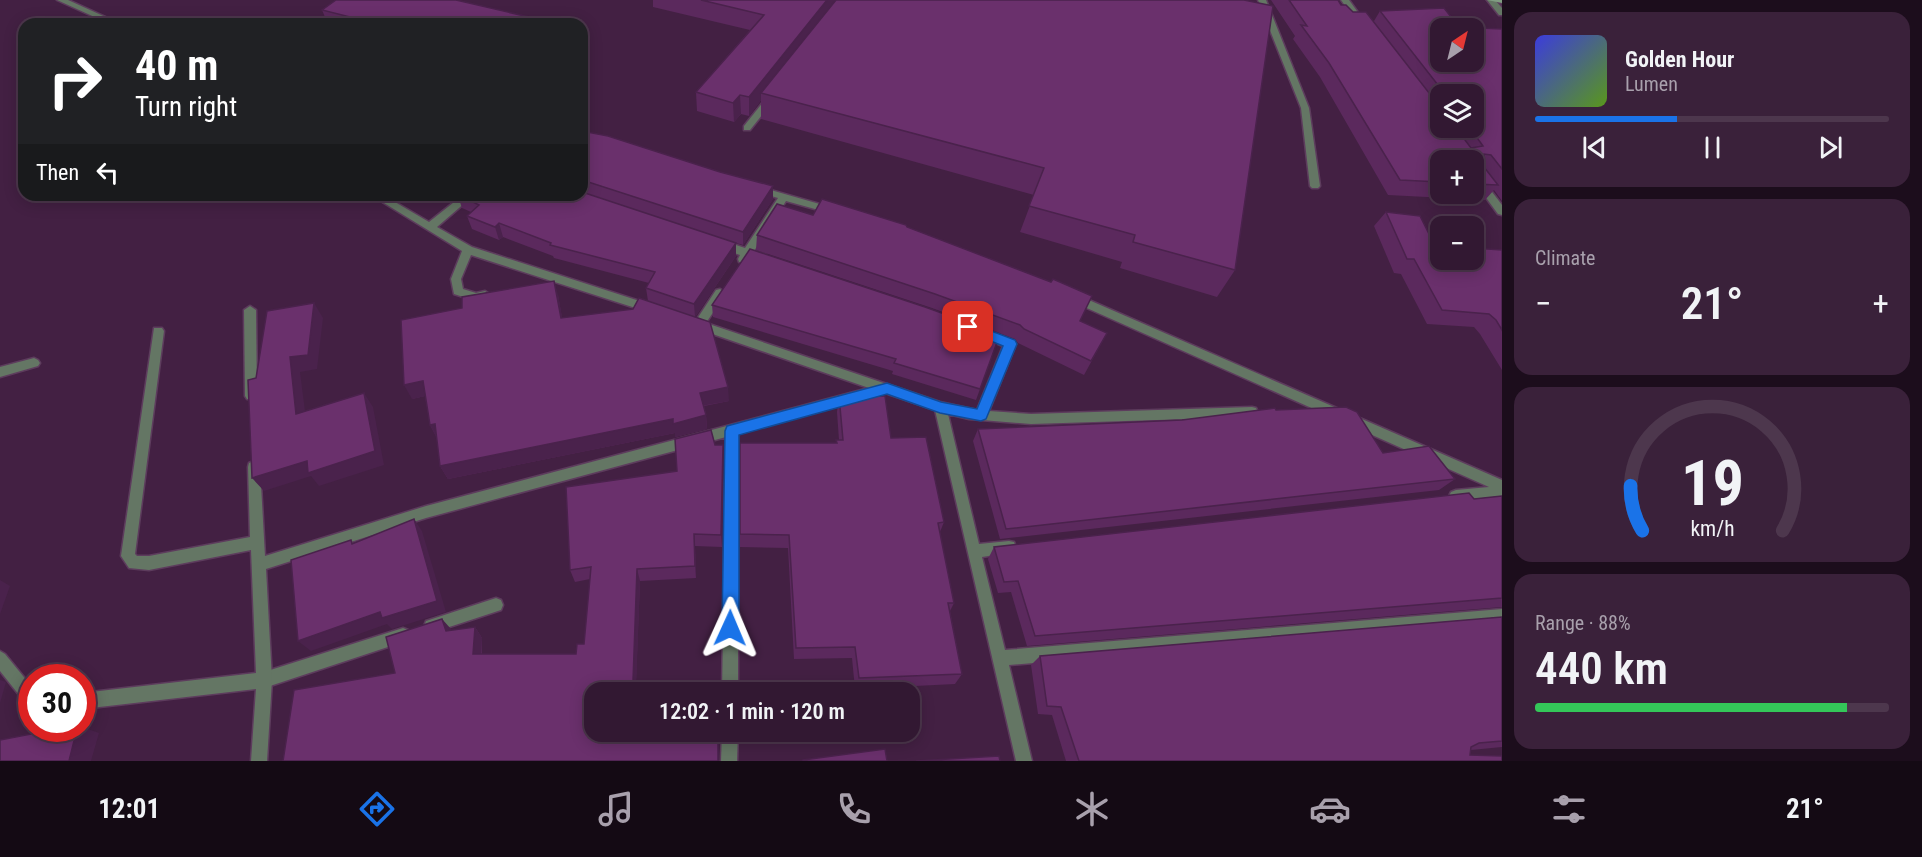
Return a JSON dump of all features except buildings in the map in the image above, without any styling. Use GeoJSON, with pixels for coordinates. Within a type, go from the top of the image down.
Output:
{"type":"FeatureCollection","features":[{"type":"Feature","properties":{"kind":"street"},"geometry":{"type":"LineString","coordinates":[[60,0],[103,18]]}},
{"type":"Feature","properties":{"kind":"street"},"geometry":{"type":"LineString","coordinates":[[1262,0],[1305,108],[1315,186]]}},
{"type":"Feature","properties":{"kind":"street"},"geometry":{"type":"LineString","coordinates":[[1345,0],[1367,30]]}},
{"type":"Feature","properties":{"kind":"street"},"geometry":{"type":"LineString","coordinates":[[1491,0],[1502,1]]}},
{"type":"Feature","properties":{"kind":"street"},"geometry":{"type":"LineString","coordinates":[[1491,0],[1502,13]]}},
{"type":"Feature","properties":{"kind":"street"},"geometry":{"type":"LineString","coordinates":[[1261,25],[1273,28]]}},
{"type":"Feature","properties":{"kind":"street"},"geometry":{"type":"LineString","coordinates":[[747,128],[776,92]]}},
{"type":"Feature","properties":{"kind":"street"},"geometry":{"type":"LineString","coordinates":[[750,187],[848,216]]}},
{"type":"Feature","properties":{"kind":"street"},"geometry":{"type":"LineString","coordinates":[[1484,188],[1502,212]]}},
{"type":"Feature","properties":{"kind":"street"},"geometry":{"type":"LineString","coordinates":[[784,197],[732,275],[693,324],[940,407],[981,415],[1031,419],[1266,411]]}},
{"type":"Feature","properties":{"kind":"street"},"geometry":{"type":"LineString","coordinates":[[386,201],[468,250],[666,314]]}},
{"type":"Feature","properties":{"kind":"street"},"geometry":{"type":"LineString","coordinates":[[430,227],[462,201]]}},
{"type":"Feature","properties":{"kind":"street"},"geometry":{"type":"LineString","coordinates":[[714,242],[770,260]]}},
{"type":"Feature","properties":{"kind":"street"},"geometry":{"type":"LineString","coordinates":[[468,250],[456,279],[458,291],[476,297],[499,293]]}},
{"type":"Feature","properties":{"kind":"street"},"geometry":{"type":"LineString","coordinates":[[546,285],[569,281]]}},
{"type":"Feature","properties":{"kind":"street"},"geometry":{"type":"LineString","coordinates":[[1066,295],[1502,488]]}},
{"type":"Feature","properties":{"kind":"street"},"geometry":{"type":"LineString","coordinates":[[250,310],[251,414]]}},
{"type":"Feature","properties":{"kind":"street"},"geometry":{"type":"LineString","coordinates":[[968,327],[1010,344],[981,415]]}},
{"type":"Feature","properties":{"kind":"street"},"geometry":{"type":"LineString","coordinates":[[158,331],[128,556],[134,563],[148,563],[258,542]]}},
{"type":"Feature","properties":{"kind":"street"},"geometry":{"type":"LineString","coordinates":[[0,372],[34,363]]}},
{"type":"Feature","properties":{"kind":"street"},"geometry":{"type":"LineString","coordinates":[[260,564],[426,512],[887,388]]}},
{"type":"Feature","properties":{"kind":"street"},"geometry":{"type":"LineString","coordinates":[[940,407],[1024,761]]}},
{"type":"Feature","properties":{"kind":"street"},"geometry":{"type":"LineString","coordinates":[[1301,410],[1325,408]]}},
{"type":"Feature","properties":{"kind":"street"},"geometry":{"type":"LineString","coordinates":[[730,682],[732,431]]}},
{"type":"Feature","properties":{"kind":"street"},"geometry":{"type":"LineString","coordinates":[[253,449],[264,680],[259,761]]}},
{"type":"Feature","properties":{"kind":"street"},"geometry":{"type":"LineString","coordinates":[[1443,497],[1502,488]]}},
{"type":"Feature","properties":{"kind":"street"},"geometry":{"type":"LineString","coordinates":[[975,551],[1022,545]]}},
{"type":"Feature","properties":{"kind":"street"},"geometry":{"type":"LineString","coordinates":[[96,699],[264,680],[496,605]]}},
{"type":"Feature","properties":{"kind":"street"},"geometry":{"type":"LineString","coordinates":[[1001,658],[1502,616]]}},
{"type":"Feature","properties":{"kind":"street"},"geometry":{"type":"LineString","coordinates":[[0,659],[18,682]]}},
{"type":"Feature","properties":{"kind":"street"},"geometry":{"type":"LineString","coordinates":[[729,742],[729,761]]}},
{"type":"Feature","properties":{"kind":"route"},"geometry":{"type":"LineString","coordinates":[[730,628],[732,431],[887,388],[940,407],[981,415],[1010,344],[968,327]]}}]}
